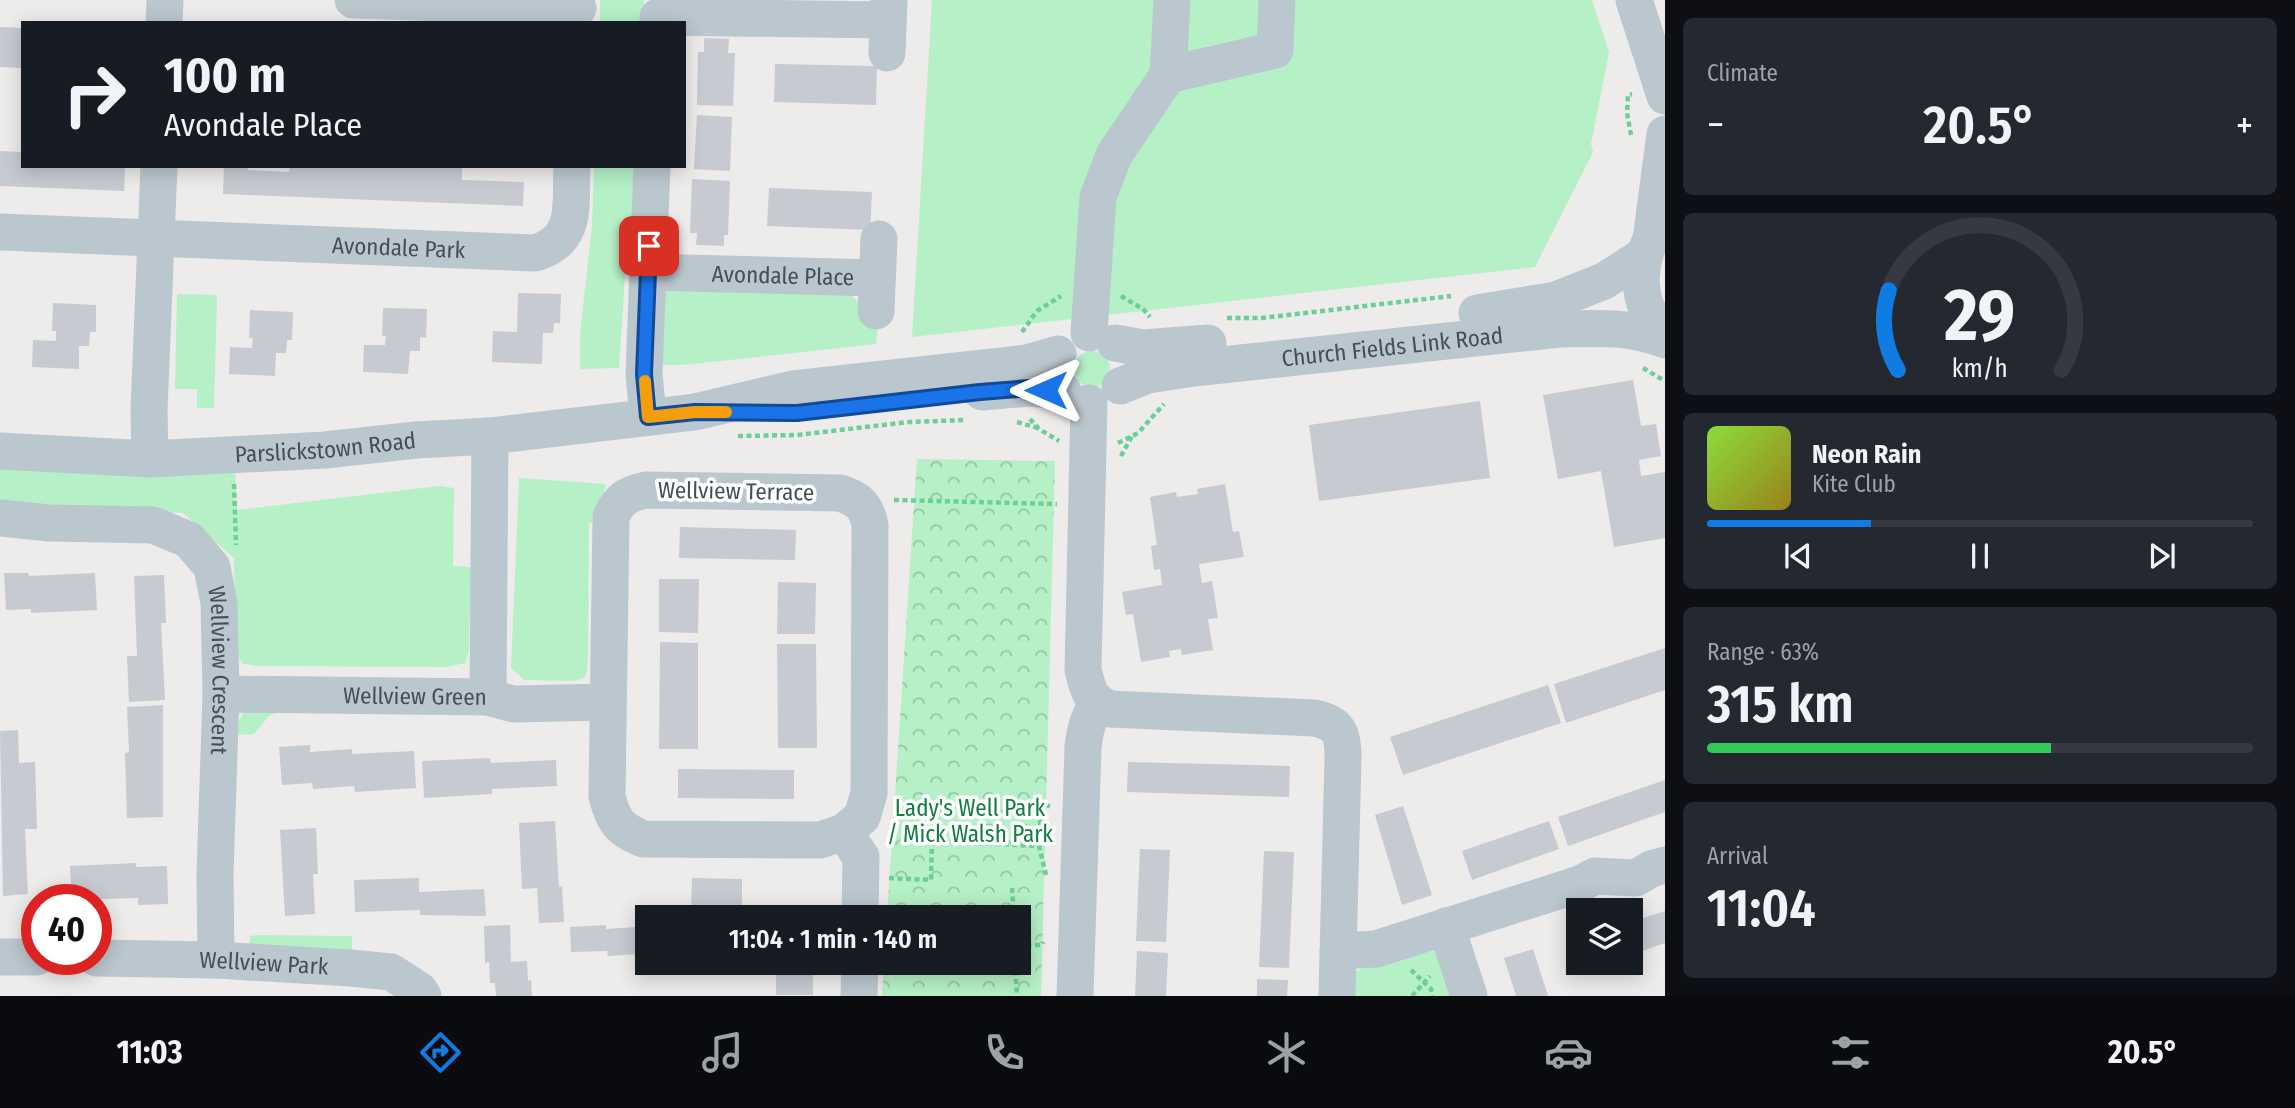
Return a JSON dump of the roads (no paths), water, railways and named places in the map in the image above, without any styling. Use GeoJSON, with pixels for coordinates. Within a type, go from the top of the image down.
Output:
{"type":"FeatureCollection","features":[{"type":"Feature","properties":{"kind":"street"},"geometry":{"type":"LineString","coordinates":[[164,21],[165,0]]}},
{"type":"Feature","properties":{"kind":"street"},"geometry":{"type":"LineString","coordinates":[[353,0],[578,10]]}},
{"type":"Feature","properties":{"kind":"street"},"geometry":{"type":"LineString","coordinates":[[1172,0],[1168,75],[1114,155],[1098,197],[1102,338],[1125,365],[1091,394],[1083,670],[1090,694],[1097,704],[1110,709],[1314,718],[1326,720],[1337,728],[1343,740],[1337,996]]}},
{"type":"Feature","properties":{"kind":"street"},"geometry":{"type":"LineString","coordinates":[[1168,75],[1275,50],[1277,0]]}},
{"type":"Feature","properties":{"kind":"street"},"geometry":{"type":"LineString","coordinates":[[1634,0],[1665,96]]}},
{"type":"Feature","properties":{"kind":"street"},"geometry":{"type":"LineString","coordinates":[[658,13],[888,24]]}},
{"type":"Feature","properties":{"kind":"street"},"geometry":{"type":"LineString","coordinates":[[1665,134],[1653,236],[1641,282],[1646,306],[1665,333]]}},
{"type":"Feature","properties":{"kind":"street"},"geometry":{"type":"LineString","coordinates":[[150,459],[149,410],[159,168]]}},
{"type":"Feature","properties":{"kind":"street","name":"Avondale Park"},"geometry":{"type":"LineString","coordinates":[[0,232],[535,253],[558,244],[569,224],[572,168]]}},
{"type":"Feature","properties":{"kind":"street"},"geometry":{"type":"LineString","coordinates":[[648,417],[644,374],[652,168]]}},
{"type":"Feature","properties":{"kind":"street","name":"Church Fields Link Road"},"geometry":{"type":"LineString","coordinates":[[1102,338],[1143,348],[1191,345],[1528,306],[1580,292],[1604,281],[1653,236]]}},
{"type":"Feature","properties":{"kind":"street","name":"Avondale Place"},"geometry":{"type":"LineString","coordinates":[[648,272],[877,294],[879,239]]}},
{"type":"Feature","properties":{"kind":"street","name":"Church Fields Link Road"},"geometry":{"type":"LineString","coordinates":[[648,417],[695,412],[797,413],[1030,388],[1091,394],[1148,375],[1194,368],[1560,329],[1612,327],[1642,331],[1665,340]]}},
{"type":"Feature","properties":{"kind":"street"},"geometry":{"type":"LineString","coordinates":[[1091,394],[1057,382],[1055,370],[1061,347],[1070,338],[1102,338]]}},
{"type":"Feature","properties":{"kind":"street","name":"Church Fields Link Road"},"geometry":{"type":"LineString","coordinates":[[695,412],[793,389],[1027,363],[1058,355]]}},
{"type":"Feature","properties":{"kind":"street","name":"Parslickstown Road"},"geometry":{"type":"LineString","coordinates":[[0,451],[150,459],[232,455],[490,436],[648,417]]}},
{"type":"Feature","properties":{"kind":"street"},"geometry":{"type":"LineString","coordinates":[[488,697],[490,436]]}},
{"type":"Feature","properties":{"kind":"street","name":"Wellview Terrace"},"geometry":{"type":"LineString","coordinates":[[646,490],[840,493],[855,498],[866,509],[870,525],[869,793],[862,817],[844,832],[820,840],[643,839],[625,831],[611,815],[607,796],[608,702],[611,517],[618,502],[629,494],[646,490]]}},
{"type":"Feature","properties":{"kind":"street","name":"Wellview Crescent"},"geometry":{"type":"LineString","coordinates":[[0,518],[49,523],[153,525],[189,540],[212,567],[219,603],[220,694],[215,874],[216,960]]}},
{"type":"Feature","properties":{"kind":"street","name":"Wellview Green"},"geometry":{"type":"LineString","coordinates":[[220,694],[488,697],[513,704],[608,702]]}},
{"type":"Feature","properties":{"kind":"street"},"geometry":{"type":"LineString","coordinates":[[1075,996],[1083,747],[1085,729],[1097,704]]}},
{"type":"Feature","properties":{"kind":"street"},"geometry":{"type":"LineString","coordinates":[[844,832],[861,857],[860,905]]}},
{"type":"Feature","properties":{"kind":"street"},"geometry":{"type":"LineString","coordinates":[[1338,951],[1376,949],[1580,884],[1595,876],[1636,878],[1665,864]]}},
{"type":"Feature","properties":{"kind":"street"},"geometry":{"type":"LineString","coordinates":[[1446,926],[1469,996]]}},
{"type":"Feature","properties":{"kind":"street"},"geometry":{"type":"LineString","coordinates":[[0,957],[21,957]]}},
{"type":"Feature","properties":{"kind":"street","name":"Wellview Park"},"geometry":{"type":"LineString","coordinates":[[112,958],[216,960],[391,972],[419,990],[423,996]]}},
{"type":"Feature","properties":{"kind":"street"},"geometry":{"type":"LineString","coordinates":[[859,996],[860,975]]}},
{"type":"Feature","properties":{"kind":"park label","name":"Lady's Well Park / Mick Walsh Park"},"geometry":{"type":"Point","coordinates":[970,821]}}]}
